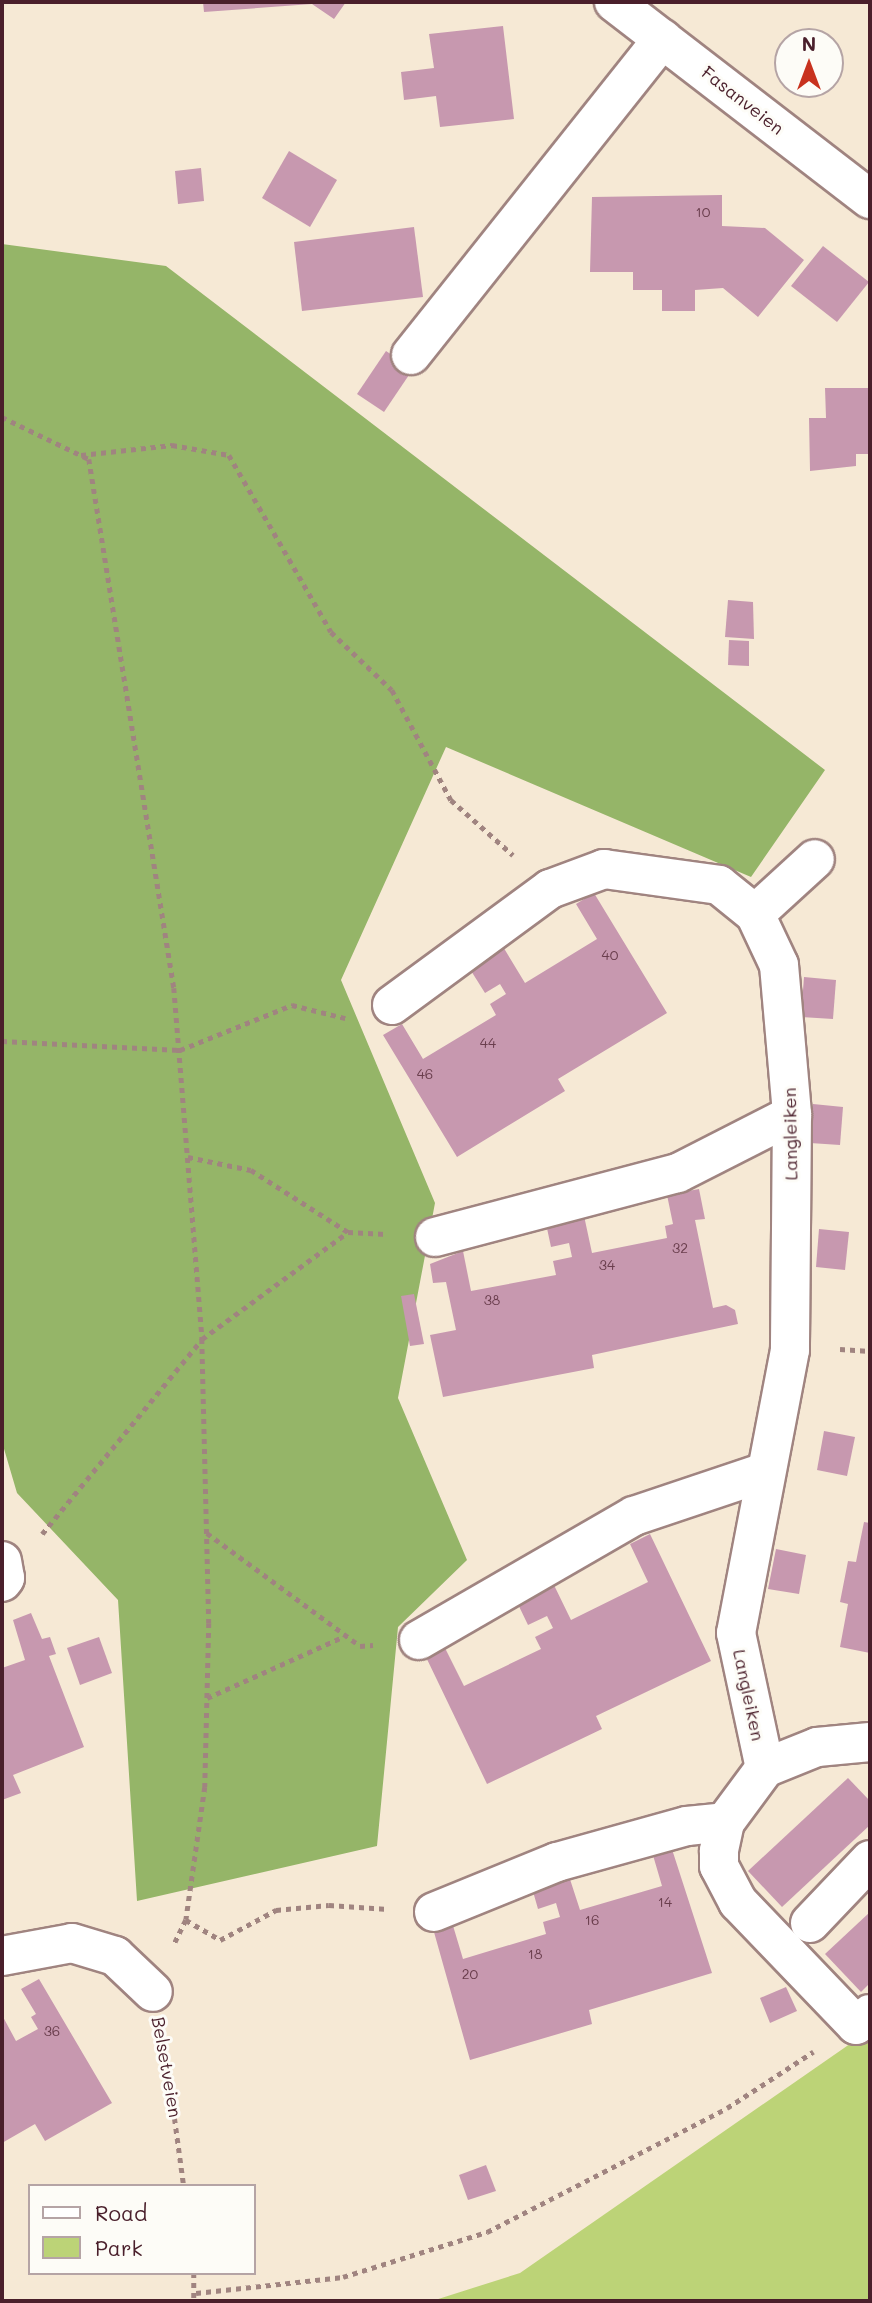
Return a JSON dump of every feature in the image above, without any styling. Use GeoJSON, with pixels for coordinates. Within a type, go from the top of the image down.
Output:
{"type":"FeatureCollection","features":[{"type":"Feature","properties":{"kind":"street","name":"Fasanveien"},"geometry":{"type":"LineString","coordinates":[[614,2],[870,199]]}},
{"type":"Feature","properties":{"kind":"street"},"geometry":{"type":"LineString","coordinates":[[411,355],[662,39]]}},
{"type":"Feature","properties":{"kind":"street"},"geometry":{"type":"LineString","coordinates":[[755,914],[815,859]]}},
{"type":"Feature","properties":{"kind":"street","name":"Langleiken"},"geometry":{"type":"LineString","coordinates":[[392,1005],[550,889],[604,869],[719,885],[755,914],[779,965],[792,1115],[790,1350],[736,1633],[765,1768],[817,1748],[870,1742]]}},
{"type":"Feature","properties":{"kind":"street"},"geometry":{"type":"LineString","coordinates":[[435,1237],[678,1172],[792,1115]]}},
{"type":"Feature","properties":{"kind":"street"},"geometry":{"type":"LineString","coordinates":[[419,1640],[634,1516],[765,1472]]}},
{"type":"Feature","properties":{"kind":"street"},"geometry":{"type":"LineString","coordinates":[[765,1768],[724,1822],[719,1866],[738,1902],[863,2020]]}},
{"type":"Feature","properties":{"kind":"street"},"geometry":{"type":"LineString","coordinates":[[434,1912],[557,1862],[687,1826],[724,1822]]}},
{"type":"Feature","properties":{"kind":"street"},"geometry":{"type":"LineString","coordinates":[[810,1923],[870,1860]]}},
{"type":"Feature","properties":{"kind":"street","name":"Belsetveien"},"geometry":{"type":"LineString","coordinates":[[2,1956],[72,1943],[115,1956],[153,1992]]}},
{"type":"Feature","properties":{"kind":"path"},"geometry":{"type":"LineString","coordinates":[[2,417],[89,459],[180,1049],[202,1339],[207,1533],[205,1787],[186,1920],[153,1992]]}},
{"type":"Feature","properties":{"kind":"path"},"geometry":{"type":"LineString","coordinates":[[81,455],[172,444],[229,455],[331,632],[392,690],[451,800],[550,889]]}},
{"type":"Feature","properties":{"kind":"path"},"geometry":{"type":"LineString","coordinates":[[2,1041],[180,1049],[292,1005],[357,1020],[392,1005]]}},
{"type":"Feature","properties":{"kind":"path"},"geometry":{"type":"LineString","coordinates":[[188,1157],[251,1170],[348,1232],[435,1237]]}},
{"type":"Feature","properties":{"kind":"path"},"geometry":{"type":"LineString","coordinates":[[3,1574],[202,1339],[348,1232]]}},
{"type":"Feature","properties":{"kind":"path"},"geometry":{"type":"LineString","coordinates":[[207,1533],[360,1646],[419,1640]]}},
{"type":"Feature","properties":{"kind":"path"},"geometry":{"type":"LineString","coordinates":[[207,1698],[345,1636]]}},
{"type":"Feature","properties":{"kind":"path"},"geometry":{"type":"LineString","coordinates":[[186,1920],[220,1940],[276,1910],[329,1905],[434,1912]]}},
{"type":"Feature","properties":{"kind":"path","name":"Belsetveien"},"geometry":{"type":"LineString","coordinates":[[153,1992],[171,2067],[184,2184]]}},
{"type":"Feature","properties":{"kind":"path"},"geometry":{"type":"LineString","coordinates":[[196,2293],[343,2277],[487,2232],[727,2108],[863,2020]]}},
{"type":"Feature","properties":{"kind":"path"},"geometry":{"type":"LineString","coordinates":[[194,2275],[194,2301]]}},
{"type":"Feature","properties":{"kind":"green space"},"geometry":{"type":"Polygon","coordinates":[[[2,244],[166,266],[825,770],[751,877],[446,747],[341,980],[435,1203],[398,1398],[467,1560],[398,1627],[377,1846],[137,1901],[118,1600],[17,1493],[2,1442],[2,244]]]}},
{"type":"Feature","properties":{"kind":"green space"},"geometry":{"type":"Polygon","coordinates":[[[870,2030],[870,2301],[432,2301],[520,2273],[870,2030]]]}},
{"type":"Feature","properties":{"kind":"building"},"geometry":{"type":"Polygon","coordinates":[[[203,2],[346,2],[334,19],[312,4],[204,12],[203,2]]]}},
{"type":"Feature","properties":{"kind":"building"},"geometry":{"type":"Polygon","coordinates":[[[503,26],[514,119],[440,127],[436,96],[404,100],[401,72],[434,68],[429,34],[503,26]]]}},
{"type":"Feature","properties":{"kind":"building"},"geometry":{"type":"Polygon","coordinates":[[[289,151],[337,180],[310,227],[262,198],[289,151]]]}},
{"type":"Feature","properties":{"kind":"building"},"geometry":{"type":"Polygon","coordinates":[[[201,168],[204,201],[178,204],[175,171],[201,168]]]}},
{"type":"Feature","properties":{"kind":"building"},"geometry":{"type":"Polygon","coordinates":[[[722,195],[722,226],[765,228],[804,260],[758,317],[723,288],[695,290],[695,311],[662,311],[662,290],[633,290],[633,272],[590,272],[592,197],[722,195]]]}},
{"type":"Feature","properties":{"kind":"building"},"geometry":{"type":"Polygon","coordinates":[[[414,227],[423,297],[302,311],[294,242],[414,227]]]}},
{"type":"Feature","properties":{"kind":"building"},"geometry":{"type":"Polygon","coordinates":[[[823,246],[869,282],[837,322],[791,286],[823,246]]]}},
{"type":"Feature","properties":{"kind":"building"},"geometry":{"type":"Polygon","coordinates":[[[386,351],[413,369],[384,412],[357,394],[386,351]]]}},
{"type":"Feature","properties":{"kind":"building"},"geometry":{"type":"Polygon","coordinates":[[[825,388],[870,388],[870,454],[856,454],[856,466],[810,471],[809,418],[826,418],[825,388]]]}},
{"type":"Feature","properties":{"kind":"building"},"geometry":{"type":"Polygon","coordinates":[[[728,600],[753,602],[754,639],[725,637],[728,600]]]}},
{"type":"Feature","properties":{"kind":"building"},"geometry":{"type":"Polygon","coordinates":[[[729,640],[749,641],[749,666],[728,665],[729,640]]]}},
{"type":"Feature","properties":{"kind":"building"},"geometry":{"type":"Polygon","coordinates":[[[594,893],[667,1013],[558,1079],[565,1091],[457,1157],[383,1035],[402,1024],[423,1059],[496,1015],[490,1004],[506,994],[500,984],[485,993],[468,966],[502,945],[525,983],[597,939],[576,904],[594,893]]]}},
{"type":"Feature","properties":{"kind":"building"},"geometry":{"type":"Polygon","coordinates":[[[804,977],[836,980],[833,1019],[801,1017],[804,977]]]}},
{"type":"Feature","properties":{"kind":"building"},"geometry":{"type":"Polygon","coordinates":[[[813,1104],[843,1107],[840,1145],[810,1143],[813,1104]]]}},
{"type":"Feature","properties":{"kind":"building"},"geometry":{"type":"Polygon","coordinates":[[[699,1189],[705,1219],[695,1220],[713,1308],[726,1305],[735,1310],[738,1324],[592,1355],[594,1368],[443,1397],[430,1335],[456,1330],[446,1282],[433,1283],[430,1264],[463,1251],[471,1291],[556,1275],[553,1261],[572,1257],[569,1243],[551,1247],[545,1219],[583,1211],[592,1253],[667,1238],[665,1226],[673,1224],[667,1195],[699,1189]]]}},
{"type":"Feature","properties":{"kind":"building"},"geometry":{"type":"Polygon","coordinates":[[[819,1229],[849,1232],[845,1270],[816,1267],[819,1229]]]}},
{"type":"Feature","properties":{"kind":"building"},"geometry":{"type":"Polygon","coordinates":[[[414,1294],[424,1344],[410,1346],[401,1296],[414,1294]]]}},
{"type":"Feature","properties":{"kind":"building"},"geometry":{"type":"Polygon","coordinates":[[[824,1431],[855,1437],[847,1476],[817,1470],[824,1431]]]}},
{"type":"Feature","properties":{"kind":"building"},"geometry":{"type":"Polygon","coordinates":[[[864,1522],[870,1523],[870,1653],[840,1647],[848,1604],[840,1602],[848,1561],[856,1562],[864,1522]]]}},
{"type":"Feature","properties":{"kind":"building"},"geometry":{"type":"Polygon","coordinates":[[[650,1534],[711,1661],[596,1716],[602,1729],[487,1784],[425,1655],[444,1646],[464,1686],[541,1649],[535,1637],[553,1628],[547,1616],[528,1625],[515,1598],[552,1581],[571,1620],[648,1582],[630,1544],[650,1534]]]}},
{"type":"Feature","properties":{"kind":"building"},"geometry":{"type":"Polygon","coordinates":[[[776,1549],[806,1555],[799,1594],[768,1589],[776,1549]]]}},
{"type":"Feature","properties":{"kind":"building"},"geometry":{"type":"Polygon","coordinates":[[[31,1613],[42,1639],[50,1637],[56,1654],[49,1656],[84,1747],[13,1775],[21,1793],[2,1800],[2,1668],[25,1660],[13,1620],[31,1613]]]}},
{"type":"Feature","properties":{"kind":"building"},"geometry":{"type":"Polygon","coordinates":[[[99,1637],[112,1673],[80,1685],[67,1648],[99,1637]]]}},
{"type":"Feature","properties":{"kind":"building"},"geometry":{"type":"Polygon","coordinates":[[[848,1778],[870,1801],[870,1825],[782,1907],[748,1871],[848,1778]]]}},
{"type":"Feature","properties":{"kind":"building"},"geometry":{"type":"Polygon","coordinates":[[[669,1840],[712,1973],[589,2010],[592,2024],[470,2060],[432,1925],[451,1919],[463,1959],[546,1934],[543,1922],[560,1917],[556,1903],[538,1909],[530,1881],[567,1870],[580,1910],[662,1886],[650,1845],[669,1840]]]}},
{"type":"Feature","properties":{"kind":"building"},"geometry":{"type":"Polygon","coordinates":[[[870,1912],[870,1983],[861,1992],[825,1954],[870,1912]]]}},
{"type":"Feature","properties":{"kind":"building"},"geometry":{"type":"Polygon","coordinates":[[[39,1979],[112,2103],[45,2141],[35,2124],[2,2143],[2,2015],[16,2041],[38,2029],[31,2017],[36,2014],[21,1989],[39,1979]]]}},
{"type":"Feature","properties":{"kind":"building"},"geometry":{"type":"Polygon","coordinates":[[[786,1987],[797,2011],[770,2023],[760,1998],[786,1987]]]}},
{"type":"Feature","properties":{"kind":"building"},"geometry":{"type":"Polygon","coordinates":[[[486,2165],[496,2191],[468,2200],[459,2175],[486,2165]]]}}]}
